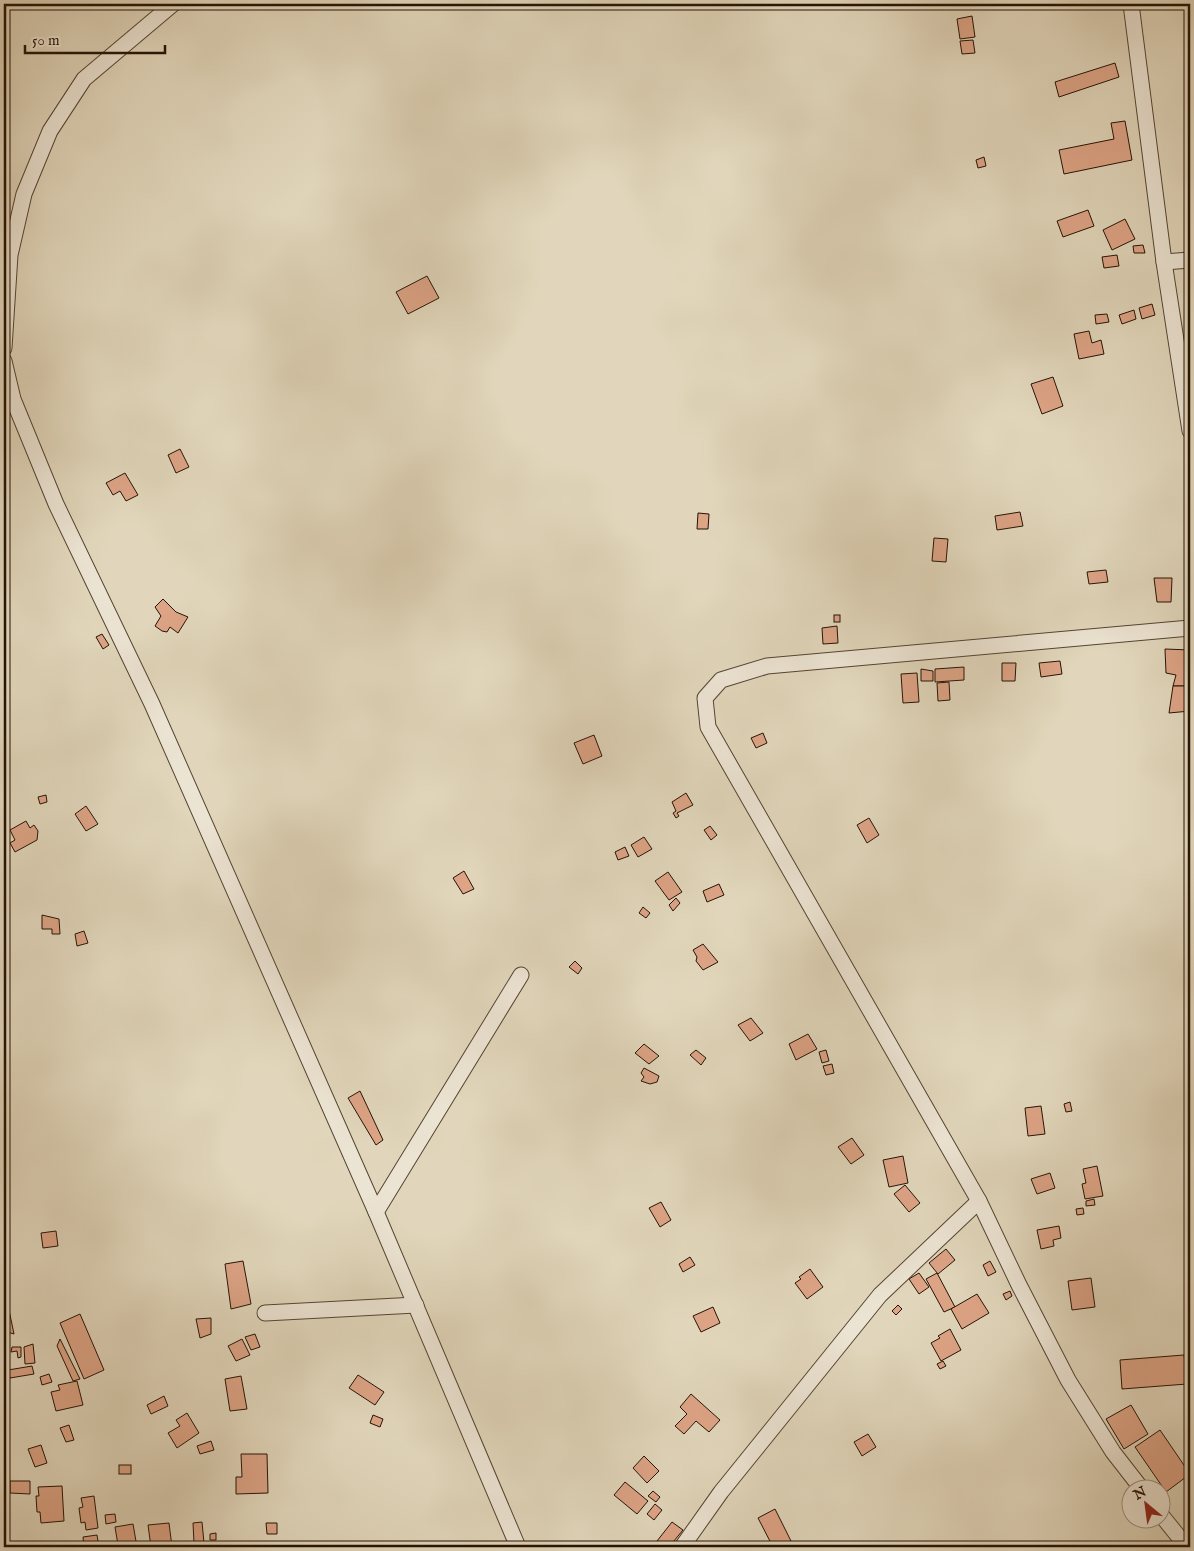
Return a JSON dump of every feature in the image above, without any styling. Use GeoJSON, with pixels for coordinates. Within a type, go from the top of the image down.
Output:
{"type":"FeatureCollection","features":[{"type":"Feature","properties":{"kind":"street"},"geometry":{"type":"LineString","coordinates":[[4,348],[10,255],[24,194],[50,131],[84,79],[173,4]]}},
{"type":"Feature","properties":{"kind":"street"},"geometry":{"type":"LineString","coordinates":[[1131,4],[1164,262],[1190,431]]}},
{"type":"Feature","properties":{"kind":"street"},"geometry":{"type":"LineString","coordinates":[[1164,262],[1190,260]]}},
{"type":"Feature","properties":{"kind":"street"},"geometry":{"type":"LineString","coordinates":[[4,361],[13,399],[56,504],[152,704],[376,1212],[518,1547]]}},
{"type":"Feature","properties":{"kind":"street"},"geometry":{"type":"LineString","coordinates":[[1134,1478],[1114,1452],[1068,1380],[1019,1285],[979,1201],[708,727],[705,698],[722,680],[767,666],[1190,628]]}},
{"type":"Feature","properties":{"kind":"street"},"geometry":{"type":"LineString","coordinates":[[376,1212],[521,975]]}},
{"type":"Feature","properties":{"kind":"street"},"geometry":{"type":"LineString","coordinates":[[682,1547],[721,1492],[880,1295],[979,1201]]}},
{"type":"Feature","properties":{"kind":"street"},"geometry":{"type":"LineString","coordinates":[[265,1313],[416,1306]]}},
{"type":"Feature","properties":{"kind":"street"},"geometry":{"type":"LineString","coordinates":[[1172,1528],[1187,1547]]}},
{"type":"Feature","properties":{"kind":"building"},"geometry":{"type":"Polygon","coordinates":[[[972,16],[975,37],[960,39],[957,19],[972,16]]]}},
{"type":"Feature","properties":{"kind":"building"},"geometry":{"type":"Polygon","coordinates":[[[973,40],[975,53],[962,54],[960,41],[973,40]]]}},
{"type":"Feature","properties":{"kind":"building"},"geometry":{"type":"Polygon","coordinates":[[[1115,63],[1119,77],[1059,97],[1055,82],[1115,63]]]}},
{"type":"Feature","properties":{"kind":"building"},"geometry":{"type":"Polygon","coordinates":[[[1125,121],[1132,160],[1064,174],[1059,150],[1114,139],[1111,123],[1125,121]]]}},
{"type":"Feature","properties":{"kind":"building"},"geometry":{"type":"Polygon","coordinates":[[[984,157],[986,166],[978,168],[976,160],[984,157]]]}},
{"type":"Feature","properties":{"kind":"building"},"geometry":{"type":"Polygon","coordinates":[[[1088,210],[1094,226],[1063,237],[1057,221],[1088,210]]]}},
{"type":"Feature","properties":{"kind":"building"},"geometry":{"type":"Polygon","coordinates":[[[1125,219],[1135,239],[1112,250],[1103,230],[1125,219]]]}},
{"type":"Feature","properties":{"kind":"building"},"geometry":{"type":"Polygon","coordinates":[[[1143,245],[1145,253],[1134,253],[1133,246],[1143,245]]]}},
{"type":"Feature","properties":{"kind":"building"},"geometry":{"type":"Polygon","coordinates":[[[1117,255],[1119,266],[1104,268],[1102,257],[1117,255]]]}},
{"type":"Feature","properties":{"kind":"building"},"geometry":{"type":"Polygon","coordinates":[[[427,276],[439,298],[408,314],[396,292],[427,276]]]}},
{"type":"Feature","properties":{"kind":"building"},"geometry":{"type":"Polygon","coordinates":[[[1152,304],[1155,315],[1142,319],[1139,308],[1152,304]]]}},
{"type":"Feature","properties":{"kind":"building"},"geometry":{"type":"Polygon","coordinates":[[[1134,310],[1136,319],[1122,324],[1119,315],[1134,310]]]}},
{"type":"Feature","properties":{"kind":"building"},"geometry":{"type":"Polygon","coordinates":[[[1107,314],[1109,322],[1096,324],[1095,315],[1107,314]]]}},
{"type":"Feature","properties":{"kind":"building"},"geometry":{"type":"Polygon","coordinates":[[[1089,331],[1092,343],[1101,340],[1104,354],[1079,359],[1074,334],[1089,331]]]}},
{"type":"Feature","properties":{"kind":"building"},"geometry":{"type":"Polygon","coordinates":[[[1053,377],[1063,406],[1042,414],[1031,384],[1053,377]]]}},
{"type":"Feature","properties":{"kind":"building"},"geometry":{"type":"Polygon","coordinates":[[[180,449],[189,467],[176,473],[168,455],[180,449]]]}},
{"type":"Feature","properties":{"kind":"building"},"geometry":{"type":"Polygon","coordinates":[[[125,473],[138,495],[126,501],[120,491],[113,495],[106,483],[125,473]]]}},
{"type":"Feature","properties":{"kind":"building"},"geometry":{"type":"Polygon","coordinates":[[[1020,512],[1023,526],[997,530],[995,516],[1020,512]]]}},
{"type":"Feature","properties":{"kind":"building"},"geometry":{"type":"Polygon","coordinates":[[[698,513],[709,514],[708,529],[697,529],[698,513]]]}},
{"type":"Feature","properties":{"kind":"building"},"geometry":{"type":"Polygon","coordinates":[[[934,538],[948,539],[946,562],[932,561],[934,538]]]}},
{"type":"Feature","properties":{"kind":"building"},"geometry":{"type":"Polygon","coordinates":[[[1106,570],[1108,582],[1089,584],[1087,572],[1106,570]]]}},
{"type":"Feature","properties":{"kind":"building"},"geometry":{"type":"Polygon","coordinates":[[[1154,578],[1172,578],[1171,602],[1157,602],[1154,578]]]}},
{"type":"Feature","properties":{"kind":"building"},"geometry":{"type":"Polygon","coordinates":[[[163,599],[176,612],[188,617],[178,633],[170,627],[167,632],[155,626],[161,616],[155,607],[163,599]]]}},
{"type":"Feature","properties":{"kind":"building"},"geometry":{"type":"Polygon","coordinates":[[[834,615],[840,615],[840,622],[834,622],[834,615]]]}},
{"type":"Feature","properties":{"kind":"building"},"geometry":{"type":"Polygon","coordinates":[[[837,626],[838,643],[823,644],[822,628],[837,626]]]}},
{"type":"Feature","properties":{"kind":"building"},"geometry":{"type":"Polygon","coordinates":[[[102,634],[109,645],[103,649],[96,637],[102,634]]]}},
{"type":"Feature","properties":{"kind":"building"},"geometry":{"type":"Polygon","coordinates":[[[1165,649],[1190,650],[1190,686],[1173,686],[1176,675],[1166,673],[1165,649]]]}},
{"type":"Feature","properties":{"kind":"building"},"geometry":{"type":"Polygon","coordinates":[[[1060,661],[1062,674],[1041,677],[1039,663],[1060,661]]]}},
{"type":"Feature","properties":{"kind":"building"},"geometry":{"type":"Polygon","coordinates":[[[1002,663],[1016,663],[1015,681],[1002,681],[1002,663]]]}},
{"type":"Feature","properties":{"kind":"building"},"geometry":{"type":"Polygon","coordinates":[[[964,667],[964,680],[935,682],[935,669],[964,667]]]}},
{"type":"Feature","properties":{"kind":"building"},"geometry":{"type":"Polygon","coordinates":[[[921,669],[933,671],[933,681],[921,681],[921,669]]]}},
{"type":"Feature","properties":{"kind":"building"},"geometry":{"type":"Polygon","coordinates":[[[917,673],[919,702],[903,703],[901,674],[917,673]]]}},
{"type":"Feature","properties":{"kind":"building"},"geometry":{"type":"Polygon","coordinates":[[[949,682],[950,700],[938,701],[937,683],[949,682]]]}},
{"type":"Feature","properties":{"kind":"building"},"geometry":{"type":"Polygon","coordinates":[[[1173,686],[1190,686],[1190,711],[1169,713],[1173,686]]]}},
{"type":"Feature","properties":{"kind":"building"},"geometry":{"type":"Polygon","coordinates":[[[763,733],[767,743],[756,748],[751,738],[763,733]]]}},
{"type":"Feature","properties":{"kind":"building"},"geometry":{"type":"Polygon","coordinates":[[[594,735],[602,756],[583,764],[574,743],[594,735]]]}},
{"type":"Feature","properties":{"kind":"building"},"geometry":{"type":"Polygon","coordinates":[[[686,793],[693,805],[677,813],[679,816],[676,818],[673,813],[676,811],[672,802],[686,793]]]}},
{"type":"Feature","properties":{"kind":"building"},"geometry":{"type":"Polygon","coordinates":[[[46,795],[47,802],[40,804],[38,797],[46,795]]]}},
{"type":"Feature","properties":{"kind":"building"},"geometry":{"type":"Polygon","coordinates":[[[86,806],[98,824],[86,831],[75,814],[86,806]]]}},
{"type":"Feature","properties":{"kind":"building"},"geometry":{"type":"Polygon","coordinates":[[[869,818],[879,835],[867,843],[857,825],[869,818]]]}},
{"type":"Feature","properties":{"kind":"building"},"geometry":{"type":"Polygon","coordinates":[[[26,821],[30,828],[34,825],[38,831],[37,840],[15,852],[10,843],[15,840],[10,830],[26,821]]]}},
{"type":"Feature","properties":{"kind":"building"},"geometry":{"type":"Polygon","coordinates":[[[710,826],[717,835],[711,840],[704,830],[710,826]]]}},
{"type":"Feature","properties":{"kind":"building"},"geometry":{"type":"Polygon","coordinates":[[[644,837],[652,849],[638,857],[631,845],[644,837]]]}},
{"type":"Feature","properties":{"kind":"building"},"geometry":{"type":"Polygon","coordinates":[[[625,847],[629,856],[618,860],[615,852],[625,847]]]}},
{"type":"Feature","properties":{"kind":"building"},"geometry":{"type":"Polygon","coordinates":[[[464,871],[474,889],[463,894],[453,878],[464,871]]]}},
{"type":"Feature","properties":{"kind":"building"},"geometry":{"type":"Polygon","coordinates":[[[668,872],[682,892],[669,900],[655,881],[668,872]]]}},
{"type":"Feature","properties":{"kind":"building"},"geometry":{"type":"Polygon","coordinates":[[[719,884],[724,895],[707,902],[703,891],[719,884]]]}},
{"type":"Feature","properties":{"kind":"building"},"geometry":{"type":"Polygon","coordinates":[[[676,898],[680,903],[673,911],[669,905],[676,898]]]}},
{"type":"Feature","properties":{"kind":"building"},"geometry":{"type":"Polygon","coordinates":[[[643,907],[650,913],[646,918],[639,913],[643,907]]]}},
{"type":"Feature","properties":{"kind":"building"},"geometry":{"type":"Polygon","coordinates":[[[42,915],[59,919],[60,934],[52,934],[52,929],[42,929],[42,915]]]}},
{"type":"Feature","properties":{"kind":"building"},"geometry":{"type":"Polygon","coordinates":[[[84,931],[88,943],[77,946],[75,934],[84,931]]]}},
{"type":"Feature","properties":{"kind":"building"},"geometry":{"type":"Polygon","coordinates":[[[703,944],[718,962],[703,970],[696,961],[697,957],[693,950],[703,944]]]}},
{"type":"Feature","properties":{"kind":"building"},"geometry":{"type":"Polygon","coordinates":[[[575,961],[582,968],[578,974],[569,967],[575,961]]]}},
{"type":"Feature","properties":{"kind":"building"},"geometry":{"type":"Polygon","coordinates":[[[751,1018],[763,1033],[750,1041],[738,1025],[751,1018]]]}},
{"type":"Feature","properties":{"kind":"building"},"geometry":{"type":"Polygon","coordinates":[[[808,1034],[817,1049],[796,1060],[789,1044],[808,1034]]]}},
{"type":"Feature","properties":{"kind":"building"},"geometry":{"type":"Polygon","coordinates":[[[644,1044],[659,1056],[649,1064],[635,1053],[644,1044]]]}},
{"type":"Feature","properties":{"kind":"building"},"geometry":{"type":"Polygon","coordinates":[[[696,1050],[706,1058],[701,1065],[690,1055],[696,1050]]]}},
{"type":"Feature","properties":{"kind":"building"},"geometry":{"type":"Polygon","coordinates":[[[826,1050],[829,1061],[822,1063],[819,1052],[826,1050]]]}},
{"type":"Feature","properties":{"kind":"building"},"geometry":{"type":"Polygon","coordinates":[[[832,1064],[834,1073],[826,1075],[823,1066],[832,1064]]]}},
{"type":"Feature","properties":{"kind":"building"},"geometry":{"type":"Polygon","coordinates":[[[644,1068],[659,1076],[657,1082],[650,1084],[641,1081],[644,1077],[641,1073],[644,1068]]]}},
{"type":"Feature","properties":{"kind":"building"},"geometry":{"type":"Polygon","coordinates":[[[360,1091],[383,1140],[376,1145],[348,1098],[360,1091]]]}},
{"type":"Feature","properties":{"kind":"building"},"geometry":{"type":"Polygon","coordinates":[[[1070,1102],[1072,1111],[1066,1112],[1064,1104],[1070,1102]]]}},
{"type":"Feature","properties":{"kind":"building"},"geometry":{"type":"Polygon","coordinates":[[[1041,1106],[1045,1134],[1028,1136],[1025,1108],[1041,1106]]]}},
{"type":"Feature","properties":{"kind":"building"},"geometry":{"type":"Polygon","coordinates":[[[852,1138],[864,1155],[851,1164],[838,1147],[852,1138]]]}},
{"type":"Feature","properties":{"kind":"building"},"geometry":{"type":"Polygon","coordinates":[[[903,1156],[908,1183],[889,1187],[883,1160],[903,1156]]]}},
{"type":"Feature","properties":{"kind":"building"},"geometry":{"type":"Polygon","coordinates":[[[1097,1166],[1103,1196],[1085,1199],[1082,1184],[1086,1183],[1083,1169],[1097,1166]]]}},
{"type":"Feature","properties":{"kind":"building"},"geometry":{"type":"Polygon","coordinates":[[[1050,1173],[1055,1188],[1037,1194],[1031,1179],[1050,1173]]]}},
{"type":"Feature","properties":{"kind":"building"},"geometry":{"type":"Polygon","coordinates":[[[905,1185],[920,1203],[909,1212],[894,1194],[905,1185]]]}},
{"type":"Feature","properties":{"kind":"building"},"geometry":{"type":"Polygon","coordinates":[[[1094,1199],[1095,1205],[1086,1206],[1086,1201],[1094,1199]]]}},
{"type":"Feature","properties":{"kind":"building"},"geometry":{"type":"Polygon","coordinates":[[[661,1202],[671,1220],[660,1227],[649,1208],[661,1202]]]}},
{"type":"Feature","properties":{"kind":"building"},"geometry":{"type":"Polygon","coordinates":[[[1083,1208],[1084,1214],[1077,1215],[1076,1209],[1083,1208]]]}},
{"type":"Feature","properties":{"kind":"building"},"geometry":{"type":"Polygon","coordinates":[[[1059,1226],[1061,1238],[1053,1240],[1054,1246],[1041,1249],[1037,1230],[1059,1226]]]}},
{"type":"Feature","properties":{"kind":"building"},"geometry":{"type":"Polygon","coordinates":[[[56,1231],[58,1246],[43,1248],[41,1233],[56,1231]]]}},
{"type":"Feature","properties":{"kind":"building"},"geometry":{"type":"Polygon","coordinates":[[[946,1249],[955,1260],[938,1274],[929,1263],[946,1249]]]}},
{"type":"Feature","properties":{"kind":"building"},"geometry":{"type":"Polygon","coordinates":[[[690,1257],[695,1265],[683,1272],[679,1264],[690,1257]]]}},
{"type":"Feature","properties":{"kind":"building"},"geometry":{"type":"Polygon","coordinates":[[[243,1261],[251,1304],[231,1309],[225,1264],[243,1261]]]}},
{"type":"Feature","properties":{"kind":"building"},"geometry":{"type":"Polygon","coordinates":[[[990,1261],[996,1272],[988,1276],[983,1265],[990,1261]]]}},
{"type":"Feature","properties":{"kind":"building"},"geometry":{"type":"Polygon","coordinates":[[[810,1269],[823,1287],[807,1299],[795,1283],[801,1279],[799,1277],[810,1269]]]}},
{"type":"Feature","properties":{"kind":"building"},"geometry":{"type":"Polygon","coordinates":[[[919,1273],[929,1287],[919,1294],[909,1279],[919,1273]]]}},
{"type":"Feature","properties":{"kind":"building"},"geometry":{"type":"Polygon","coordinates":[[[937,1273],[955,1307],[944,1312],[926,1279],[937,1273]]]}},
{"type":"Feature","properties":{"kind":"building"},"geometry":{"type":"Polygon","coordinates":[[[1091,1278],[1095,1307],[1072,1310],[1068,1281],[1091,1278]]]}},
{"type":"Feature","properties":{"kind":"building"},"geometry":{"type":"Polygon","coordinates":[[[1010,1291],[1012,1296],[1006,1300],[1003,1294],[1010,1291]]]}},
{"type":"Feature","properties":{"kind":"building"},"geometry":{"type":"Polygon","coordinates":[[[977,1294],[989,1313],[962,1329],[951,1309],[977,1294]]]}},
{"type":"Feature","properties":{"kind":"building"},"geometry":{"type":"Polygon","coordinates":[[[898,1305],[902,1309],[896,1315],[892,1311],[898,1305]]]}},
{"type":"Feature","properties":{"kind":"building"},"geometry":{"type":"Polygon","coordinates":[[[713,1307],[720,1323],[701,1332],[693,1316],[713,1307]]]}},
{"type":"Feature","properties":{"kind":"building"},"geometry":{"type":"Polygon","coordinates":[[[9,1310],[14,1334],[4,1331],[4,1311],[9,1310]]]}},
{"type":"Feature","properties":{"kind":"building"},"geometry":{"type":"Polygon","coordinates":[[[80,1314],[104,1370],[84,1379],[60,1323],[80,1314]]]}},
{"type":"Feature","properties":{"kind":"building"},"geometry":{"type":"Polygon","coordinates":[[[211,1318],[211,1334],[200,1338],[196,1319],[211,1318]]]}},
{"type":"Feature","properties":{"kind":"building"},"geometry":{"type":"Polygon","coordinates":[[[950,1329],[961,1350],[941,1361],[931,1343],[950,1329]]]}},
{"type":"Feature","properties":{"kind":"building"},"geometry":{"type":"Polygon","coordinates":[[[255,1334],[260,1347],[251,1350],[245,1337],[255,1334]]]}},
{"type":"Feature","properties":{"kind":"building"},"geometry":{"type":"Polygon","coordinates":[[[60,1339],[80,1379],[73,1381],[57,1346],[60,1339]]]}},
{"type":"Feature","properties":{"kind":"building"},"geometry":{"type":"Polygon","coordinates":[[[242,1339],[250,1355],[236,1361],[228,1346],[242,1339]]]}},
{"type":"Feature","properties":{"kind":"building"},"geometry":{"type":"Polygon","coordinates":[[[33,1344],[35,1363],[25,1364],[24,1347],[33,1344]]]}},
{"type":"Feature","properties":{"kind":"building"},"geometry":{"type":"Polygon","coordinates":[[[12,1347],[21,1347],[21,1357],[18,1358],[17,1351],[11,1352],[12,1347]]]}},
{"type":"Feature","properties":{"kind":"building"},"geometry":{"type":"Polygon","coordinates":[[[1186,1352],[1190,1352],[1190,1381],[1186,1352]]]}},
{"type":"Feature","properties":{"kind":"building"},"geometry":{"type":"Polygon","coordinates":[[[1184,1355],[1187,1384],[1122,1389],[1120,1360],[1184,1355]]]}},
{"type":"Feature","properties":{"kind":"building"},"geometry":{"type":"Polygon","coordinates":[[[943,1361],[946,1366],[940,1369],[937,1364],[943,1361]]]}},
{"type":"Feature","properties":{"kind":"building"},"geometry":{"type":"Polygon","coordinates":[[[32,1366],[34,1374],[10,1378],[8,1370],[32,1366]]]}},
{"type":"Feature","properties":{"kind":"building"},"geometry":{"type":"Polygon","coordinates":[[[49,1374],[52,1382],[42,1385],[40,1377],[49,1374]]]}},
{"type":"Feature","properties":{"kind":"building"},"geometry":{"type":"Polygon","coordinates":[[[358,1375],[384,1392],[375,1405],[349,1388],[358,1375]]]}},
{"type":"Feature","properties":{"kind":"building"},"geometry":{"type":"Polygon","coordinates":[[[241,1376],[247,1409],[230,1411],[225,1379],[241,1376]]]}},
{"type":"Feature","properties":{"kind":"building"},"geometry":{"type":"Polygon","coordinates":[[[77,1381],[83,1405],[56,1411],[51,1392],[60,1390],[58,1385],[77,1381]]]}},
{"type":"Feature","properties":{"kind":"building"},"geometry":{"type":"Polygon","coordinates":[[[691,1394],[720,1420],[709,1432],[696,1421],[684,1434],[675,1426],[687,1414],[680,1407],[691,1394]]]}},
{"type":"Feature","properties":{"kind":"building"},"geometry":{"type":"Polygon","coordinates":[[[164,1396],[168,1406],[151,1414],[147,1405],[164,1396]]]}},
{"type":"Feature","properties":{"kind":"building"},"geometry":{"type":"Polygon","coordinates":[[[1131,1405],[1148,1434],[1124,1449],[1106,1419],[1131,1405]]]}},
{"type":"Feature","properties":{"kind":"building"},"geometry":{"type":"Polygon","coordinates":[[[187,1413],[199,1433],[177,1448],[168,1433],[180,1426],[176,1420],[187,1413]]]}},
{"type":"Feature","properties":{"kind":"building"},"geometry":{"type":"Polygon","coordinates":[[[373,1415],[383,1419],[380,1427],[370,1423],[373,1415]]]}},
{"type":"Feature","properties":{"kind":"building"},"geometry":{"type":"Polygon","coordinates":[[[69,1425],[74,1440],[66,1442],[60,1428],[69,1425]]]}},
{"type":"Feature","properties":{"kind":"building"},"geometry":{"type":"Polygon","coordinates":[[[1160,1430],[1190,1474],[1172,1488],[1172,1478],[1156,1478],[1135,1447],[1160,1430]]]}},
{"type":"Feature","properties":{"kind":"building"},"geometry":{"type":"Polygon","coordinates":[[[868,1434],[876,1447],[862,1456],[854,1442],[868,1434]]]}},
{"type":"Feature","properties":{"kind":"building"},"geometry":{"type":"Polygon","coordinates":[[[211,1441],[214,1450],[200,1454],[197,1446],[211,1441]]]}},
{"type":"Feature","properties":{"kind":"building"},"geometry":{"type":"Polygon","coordinates":[[[41,1445],[47,1463],[35,1467],[28,1449],[41,1445]]]}},
{"type":"Feature","properties":{"kind":"building"},"geometry":{"type":"Polygon","coordinates":[[[241,1454],[267,1454],[268,1493],[236,1494],[236,1477],[242,1477],[241,1454]]]}},
{"type":"Feature","properties":{"kind":"building"},"geometry":{"type":"Polygon","coordinates":[[[644,1456],[659,1471],[647,1483],[633,1468],[644,1456]]]}},
{"type":"Feature","properties":{"kind":"building"},"geometry":{"type":"Polygon","coordinates":[[[119,1465],[131,1465],[131,1474],[119,1474],[119,1465]]]}},
{"type":"Feature","properties":{"kind":"building"},"geometry":{"type":"Polygon","coordinates":[[[10,1481],[30,1481],[30,1494],[10,1493],[10,1481]]]}},
{"type":"Feature","properties":{"kind":"building"},"geometry":{"type":"Polygon","coordinates":[[[625,1482],[648,1501],[637,1514],[614,1495],[625,1482]]]}},
{"type":"Feature","properties":{"kind":"building"},"geometry":{"type":"Polygon","coordinates":[[[62,1486],[64,1521],[41,1523],[40,1512],[37,1512],[36,1496],[39,1496],[38,1487],[62,1486]]]}},
{"type":"Feature","properties":{"kind":"building"},"geometry":{"type":"Polygon","coordinates":[[[653,1491],[660,1497],[656,1502],[648,1496],[653,1491]]]}},
{"type":"Feature","properties":{"kind":"building"},"geometry":{"type":"Polygon","coordinates":[[[94,1496],[98,1528],[86,1530],[85,1522],[81,1523],[79,1508],[83,1507],[81,1498],[94,1496]]]}},
{"type":"Feature","properties":{"kind":"building"},"geometry":{"type":"Polygon","coordinates":[[[655,1504],[662,1510],[654,1520],[647,1514],[655,1504]]]}},
{"type":"Feature","properties":{"kind":"building"},"geometry":{"type":"Polygon","coordinates":[[[775,1509],[793,1545],[789,1547],[773,1547],[758,1518],[775,1509]]]}},
{"type":"Feature","properties":{"kind":"building"},"geometry":{"type":"Polygon","coordinates":[[[115,1514],[116,1522],[106,1524],[105,1515],[115,1514]]]}},
{"type":"Feature","properties":{"kind":"building"},"geometry":{"type":"Polygon","coordinates":[[[202,1522],[204,1543],[194,1543],[193,1523],[202,1522]]]}},
{"type":"Feature","properties":{"kind":"building"},"geometry":{"type":"Polygon","coordinates":[[[672,1522],[683,1530],[669,1547],[665,1547],[657,1541],[672,1522]]]}},
{"type":"Feature","properties":{"kind":"building"},"geometry":{"type":"Polygon","coordinates":[[[169,1523],[172,1547],[151,1547],[148,1525],[169,1523]]]}},
{"type":"Feature","properties":{"kind":"building"},"geometry":{"type":"Polygon","coordinates":[[[266,1523],[277,1523],[277,1534],[267,1534],[266,1523]]]}},
{"type":"Feature","properties":{"kind":"building"},"geometry":{"type":"Polygon","coordinates":[[[133,1524],[137,1547],[122,1547],[122,1544],[118,1545],[115,1527],[133,1524]]]}},
{"type":"Feature","properties":{"kind":"building"},"geometry":{"type":"Polygon","coordinates":[[[216,1533],[216,1540],[210,1540],[210,1534],[216,1533]]]}},
{"type":"Feature","properties":{"kind":"building"},"geometry":{"type":"Polygon","coordinates":[[[97,1535],[99,1547],[84,1547],[83,1537],[97,1535]]]}}]}
